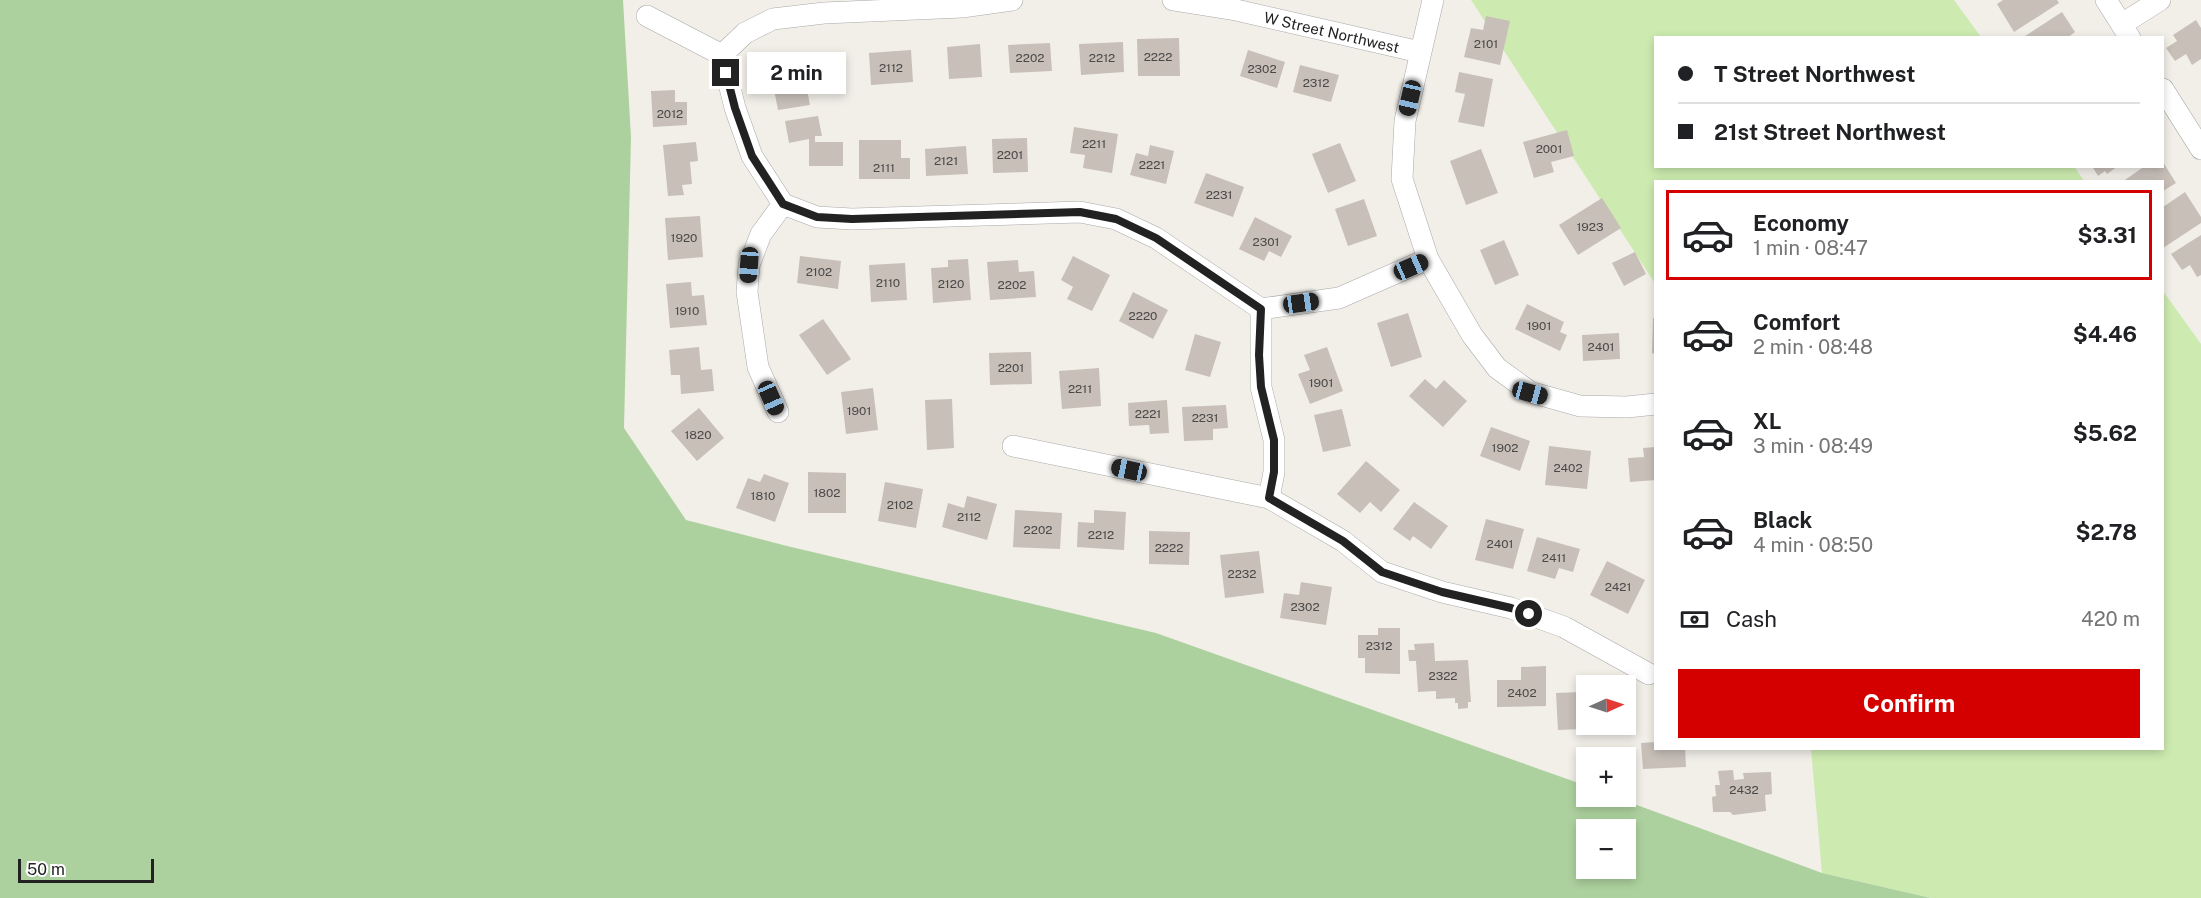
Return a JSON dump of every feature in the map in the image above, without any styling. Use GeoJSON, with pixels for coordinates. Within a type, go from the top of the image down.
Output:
{"type":"FeatureCollection","features":[{"type":"Feature","properties":{"kind":"street"},"geometry":{"type":"LineString","coordinates":[[722,55],[745,33],[773,19],[824,13],[962,7],[1012,0]]}},
{"type":"Feature","properties":{"kind":"street","name":"W Street Northwest"},"geometry":{"type":"LineString","coordinates":[[1173,0],[1236,10],[1420,52]]}},
{"type":"Feature","properties":{"kind":"street"},"geometry":{"type":"LineString","coordinates":[[1433,0],[1405,121],[1402,179],[1428,259],[1472,335],[1497,368],[1530,393],[1580,406],[1627,407],[1654,404]]}},
{"type":"Feature","properties":{"kind":"street"},"geometry":{"type":"LineString","coordinates":[[2106,0],[2126,31],[2160,0]]}},
{"type":"Feature","properties":{"kind":"street"},"geometry":{"type":"LineString","coordinates":[[647,16],[722,55],[735,108],[752,156],[783,204],[817,217],[1080,212],[1116,219],[1156,238],[1261,309],[1339,298],[1428,259]]}},
{"type":"Feature","properties":{"kind":"street"},"geometry":{"type":"LineString","coordinates":[[2164,91],[2201,149]]}},
{"type":"Feature","properties":{"kind":"street"},"geometry":{"type":"LineString","coordinates":[[778,412],[758,368],[747,291],[749,265],[761,234],[783,204]]}},
{"type":"Feature","properties":{"kind":"street"},"geometry":{"type":"LineString","coordinates":[[1261,309],[1259,355],[1261,387],[1274,440],[1274,472],[1269,498]]}},
{"type":"Feature","properties":{"kind":"street"},"geometry":{"type":"LineString","coordinates":[[1013,446],[1269,498],[1343,541],[1382,572],[1442,592],[1511,608],[1564,627],[1649,674]]}},
{"type":"Feature","properties":{"kind":"green space"},"geometry":{"type":"Polygon","coordinates":[[[0,0],[623,0],[631,137],[624,428],[686,520],[1156,633],[1576,782],[1576,807],[1636,807],[1636,805],[1822,873],[1931,898],[0,898],[0,0]]]}},
{"type":"Feature","properties":{"kind":"green space"},"geometry":{"type":"Polygon","coordinates":[[[1471,0],[1954,0],[1980,36],[1654,36],[1654,168],[2075,168],[2083,180],[1654,180],[1654,282],[1471,0]]]}},
{"type":"Feature","properties":{"kind":"green space"},"geometry":{"type":"Polygon","coordinates":[[[2164,292],[2201,344],[2201,898],[1931,898],[1822,873],[1811,750],[2164,750],[2164,292]]]}},
{"type":"Feature","properties":{"kind":"building"},"geometry":{"type":"Polygon","coordinates":[[[2003,0],[2057,0],[2059,3],[2014,32],[1997,4],[2003,0]]]}},
{"type":"Feature","properties":{"kind":"building"},"geometry":{"type":"Polygon","coordinates":[[[2062,12],[2075,32],[2070,36],[2025,36],[2062,12]]]}},
{"type":"Feature","properties":{"kind":"building"},"geometry":{"type":"Polygon","coordinates":[[[1486,16],[1510,21],[1500,65],[1464,57],[1471,28],[1483,30],[1486,16]]]}},
{"type":"Feature","properties":{"kind":"building"},"geometry":{"type":"Polygon","coordinates":[[[2196,20],[2201,28],[2201,59],[2192,65],[2186,54],[2175,61],[2166,48],[2177,41],[2173,35],[2196,20]]]}},
{"type":"Feature","properties":{"kind":"building"},"geometry":{"type":"Polygon","coordinates":[[[1179,38],[1180,76],[1138,76],[1137,39],[1179,38]]]}},
{"type":"Feature","properties":{"kind":"building"},"geometry":{"type":"Polygon","coordinates":[[[1123,42],[1124,72],[1081,75],[1079,44],[1123,42]]]}},
{"type":"Feature","properties":{"kind":"building"},"geometry":{"type":"Polygon","coordinates":[[[1050,43],[1052,71],[1010,73],[1008,45],[1050,43]]]}},
{"type":"Feature","properties":{"kind":"building"},"geometry":{"type":"Polygon","coordinates":[[[980,44],[982,77],[949,79],[947,47],[980,44]]]}},
{"type":"Feature","properties":{"kind":"building"},"geometry":{"type":"Polygon","coordinates":[[[911,50],[913,82],[871,85],[869,53],[911,50]]]}},
{"type":"Feature","properties":{"kind":"building"},"geometry":{"type":"Polygon","coordinates":[[[1248,50],[1285,62],[1277,88],[1240,76],[1248,50]]]}},
{"type":"Feature","properties":{"kind":"building"},"geometry":{"type":"Polygon","coordinates":[[[1300,65],[1339,75],[1331,102],[1293,92],[1300,65]]]}},
{"type":"Feature","properties":{"kind":"building"},"geometry":{"type":"Polygon","coordinates":[[[803,68],[810,105],[778,110],[771,74],[803,68]]]}},
{"type":"Feature","properties":{"kind":"building"},"geometry":{"type":"Polygon","coordinates":[[[1459,72],[1493,79],[1484,127],[1458,122],[1465,94],[1455,92],[1459,72]]]}},
{"type":"Feature","properties":{"kind":"building"},"geometry":{"type":"Polygon","coordinates":[[[675,90],[675,102],[687,102],[687,125],[653,127],[651,91],[675,90]]]}},
{"type":"Feature","properties":{"kind":"building"},"geometry":{"type":"Polygon","coordinates":[[[818,116],[822,136],[815,136],[815,142],[843,142],[843,166],[809,166],[809,139],[789,143],[785,121],[818,116]]]}},
{"type":"Feature","properties":{"kind":"building"},"geometry":{"type":"Polygon","coordinates":[[[1074,127],[1118,134],[1112,173],[1083,168],[1085,155],[1070,153],[1074,127]]]}},
{"type":"Feature","properties":{"kind":"building"},"geometry":{"type":"Polygon","coordinates":[[[1567,130],[1574,156],[1551,162],[1554,172],[1534,178],[1523,142],[1567,130]]]}},
{"type":"Feature","properties":{"kind":"building"},"geometry":{"type":"Polygon","coordinates":[[[1027,138],[1028,172],[993,173],[992,139],[1027,138]]]}},
{"type":"Feature","properties":{"kind":"building"},"geometry":{"type":"Polygon","coordinates":[[[859,140],[901,140],[901,158],[910,158],[910,179],[859,179],[859,140]]]}},
{"type":"Feature","properties":{"kind":"building"},"geometry":{"type":"Polygon","coordinates":[[[696,142],[698,161],[690,162],[692,184],[682,185],[684,195],[668,196],[663,145],[696,142]]]}},
{"type":"Feature","properties":{"kind":"building"},"geometry":{"type":"Polygon","coordinates":[[[1340,143],[1356,181],[1328,193],[1312,154],[1340,143]]]}},
{"type":"Feature","properties":{"kind":"building"},"geometry":{"type":"Polygon","coordinates":[[[1150,145],[1174,151],[1166,184],[1130,175],[1136,153],[1148,156],[1150,145]]]}},
{"type":"Feature","properties":{"kind":"building"},"geometry":{"type":"Polygon","coordinates":[[[966,146],[968,174],[926,176],[925,149],[966,146]]]}},
{"type":"Feature","properties":{"kind":"building"},"geometry":{"type":"Polygon","coordinates":[[[1481,149],[1498,193],[1466,205],[1450,161],[1481,149]]]}},
{"type":"Feature","properties":{"kind":"building"},"geometry":{"type":"Polygon","coordinates":[[[2164,164],[2176,183],[2164,190],[2164,180],[2125,180],[2142,168],[2164,168],[2164,164]]]}},
{"type":"Feature","properties":{"kind":"building"},"geometry":{"type":"Polygon","coordinates":[[[2093,168],[2115,168],[2107,174],[2105,171],[2098,176],[2093,168]]]}},
{"type":"Feature","properties":{"kind":"building"},"geometry":{"type":"Polygon","coordinates":[[[1206,173],[1244,187],[1233,217],[1194,203],[1206,173]]]}},
{"type":"Feature","properties":{"kind":"building"},"geometry":{"type":"Polygon","coordinates":[[[2185,192],[2201,217],[2201,223],[2164,247],[2164,206],[2185,192]]]}},
{"type":"Feature","properties":{"kind":"building"},"geometry":{"type":"Polygon","coordinates":[[[1602,198],[1621,228],[1578,255],[1559,225],[1602,198]]]}},
{"type":"Feature","properties":{"kind":"building"},"geometry":{"type":"Polygon","coordinates":[[[1364,199],[1377,236],[1348,246],[1335,209],[1364,199]]]}},
{"type":"Feature","properties":{"kind":"building"},"geometry":{"type":"Polygon","coordinates":[[[700,216],[703,257],[668,260],[665,218],[700,216]]]}},
{"type":"Feature","properties":{"kind":"building"},"geometry":{"type":"Polygon","coordinates":[[[1255,217],[1292,236],[1281,257],[1269,251],[1264,261],[1239,249],[1255,217]]]}},
{"type":"Feature","properties":{"kind":"building"},"geometry":{"type":"Polygon","coordinates":[[[2201,235],[2201,275],[2197,277],[2190,265],[2182,270],[2171,254],[2201,235]]]}},
{"type":"Feature","properties":{"kind":"building"},"geometry":{"type":"Polygon","coordinates":[[[1504,240],[1519,275],[1495,285],[1480,250],[1504,240]]]}},
{"type":"Feature","properties":{"kind":"building"},"geometry":{"type":"Polygon","coordinates":[[[1635,252],[1646,274],[1624,286],[1612,263],[1635,252]]]}},
{"type":"Feature","properties":{"kind":"building"},"geometry":{"type":"Polygon","coordinates":[[[800,256],[841,261],[838,289],[797,283],[800,256]]]}},
{"type":"Feature","properties":{"kind":"building"},"geometry":{"type":"Polygon","coordinates":[[[1073,256],[1110,275],[1092,311],[1067,299],[1073,287],[1061,280],[1073,256]]]}},
{"type":"Feature","properties":{"kind":"building"},"geometry":{"type":"Polygon","coordinates":[[[968,259],[971,300],[933,303],[931,268],[948,267],[948,260],[968,259]]]}},
{"type":"Feature","properties":{"kind":"building"},"geometry":{"type":"Polygon","coordinates":[[[1018,260],[1019,272],[1034,271],[1036,297],[990,300],[987,262],[1018,260]]]}},
{"type":"Feature","properties":{"kind":"building"},"geometry":{"type":"Polygon","coordinates":[[[905,263],[907,300],[871,302],[869,265],[905,263]]]}},
{"type":"Feature","properties":{"kind":"building"},"geometry":{"type":"Polygon","coordinates":[[[691,282],[692,296],[704,295],[707,325],[670,328],[666,284],[691,282]]]}},
{"type":"Feature","properties":{"kind":"building"},"geometry":{"type":"Polygon","coordinates":[[[1133,292],[1168,310],[1153,339],[1119,321],[1133,292]]]}},
{"type":"Feature","properties":{"kind":"building"},"geometry":{"type":"Polygon","coordinates":[[[1527,304],[1564,322],[1560,332],[1567,335],[1560,351],[1515,329],[1527,304]]]}},
{"type":"Feature","properties":{"kind":"building"},"geometry":{"type":"Polygon","coordinates":[[[1408,313],[1422,357],[1391,367],[1377,323],[1408,313]]]}},
{"type":"Feature","properties":{"kind":"building"},"geometry":{"type":"Polygon","coordinates":[[[1653,318],[1654,318],[1654,354],[1652,353],[1653,318]]]}},
{"type":"Feature","properties":{"kind":"building"},"geometry":{"type":"Polygon","coordinates":[[[823,319],[851,359],[827,375],[799,335],[823,319]]]}},
{"type":"Feature","properties":{"kind":"building"},"geometry":{"type":"Polygon","coordinates":[[[1619,333],[1620,359],[1583,361],[1582,335],[1619,333]]]}},
{"type":"Feature","properties":{"kind":"building"},"geometry":{"type":"Polygon","coordinates":[[[1195,334],[1221,342],[1210,377],[1185,370],[1195,334]]]}},
{"type":"Feature","properties":{"kind":"building"},"geometry":{"type":"Polygon","coordinates":[[[699,347],[701,370],[712,369],[714,391],[681,394],[680,375],[671,375],[669,350],[699,347]]]}},
{"type":"Feature","properties":{"kind":"building"},"geometry":{"type":"Polygon","coordinates":[[[1327,347],[1343,391],[1310,404],[1298,374],[1310,370],[1304,355],[1327,347]]]}},
{"type":"Feature","properties":{"kind":"building"},"geometry":{"type":"Polygon","coordinates":[[[1031,352],[1032,384],[990,385],[989,353],[1031,352]]]}},
{"type":"Feature","properties":{"kind":"building"},"geometry":{"type":"Polygon","coordinates":[[[1099,368],[1101,406],[1062,409],[1059,371],[1099,368]]]}},
{"type":"Feature","properties":{"kind":"building"},"geometry":{"type":"Polygon","coordinates":[[[1425,379],[1436,389],[1444,380],[1467,401],[1443,427],[1409,396],[1425,379]]]}},
{"type":"Feature","properties":{"kind":"building"},"geometry":{"type":"Polygon","coordinates":[[[873,388],[878,430],[846,434],[841,392],[873,388]]]}},
{"type":"Feature","properties":{"kind":"building"},"geometry":{"type":"Polygon","coordinates":[[[952,399],[954,448],[927,450],[925,400],[952,399]]]}},
{"type":"Feature","properties":{"kind":"building"},"geometry":{"type":"Polygon","coordinates":[[[1167,400],[1169,433],[1150,434],[1149,425],[1129,426],[1128,403],[1167,400]]]}},
{"type":"Feature","properties":{"kind":"building"},"geometry":{"type":"Polygon","coordinates":[[[1226,405],[1228,428],[1213,429],[1213,440],[1184,441],[1182,407],[1226,405]]]}},
{"type":"Feature","properties":{"kind":"building"},"geometry":{"type":"Polygon","coordinates":[[[699,408],[724,438],[697,461],[671,431],[699,408]]]}},
{"type":"Feature","properties":{"kind":"building"},"geometry":{"type":"Polygon","coordinates":[[[1342,409],[1351,446],[1323,452],[1314,415],[1342,409]]]}},
{"type":"Feature","properties":{"kind":"building"},"geometry":{"type":"Polygon","coordinates":[[[1491,427],[1530,441],[1520,471],[1480,456],[1491,427]]]}},
{"type":"Feature","properties":{"kind":"building"},"geometry":{"type":"Polygon","coordinates":[[[1549,446],[1591,451],[1587,489],[1545,485],[1549,446]]]}},
{"type":"Feature","properties":{"kind":"building"},"geometry":{"type":"Polygon","coordinates":[[[1654,447],[1654,480],[1630,482],[1628,458],[1644,457],[1643,448],[1654,447]]]}},
{"type":"Feature","properties":{"kind":"building"},"geometry":{"type":"Polygon","coordinates":[[[1366,461],[1400,490],[1381,512],[1370,502],[1360,513],[1337,494],[1366,461]]]}},
{"type":"Feature","properties":{"kind":"building"},"geometry":{"type":"Polygon","coordinates":[[[808,472],[846,473],[846,513],[808,513],[808,472]]]}},
{"type":"Feature","properties":{"kind":"building"},"geometry":{"type":"Polygon","coordinates":[[[764,474],[789,483],[775,522],[736,508],[748,478],[760,482],[764,474]]]}},
{"type":"Feature","properties":{"kind":"building"},"geometry":{"type":"Polygon","coordinates":[[[885,482],[923,489],[916,528],[878,521],[885,482]]]}},
{"type":"Feature","properties":{"kind":"building"},"geometry":{"type":"Polygon","coordinates":[[[967,496],[997,504],[987,540],[942,527],[948,503],[964,508],[967,496]]]}},
{"type":"Feature","properties":{"kind":"building"},"geometry":{"type":"Polygon","coordinates":[[[1414,502],[1448,526],[1431,549],[1413,536],[1410,541],[1393,529],[1414,502]]]}},
{"type":"Feature","properties":{"kind":"building"},"geometry":{"type":"Polygon","coordinates":[[[1015,510],[1062,513],[1060,549],[1013,547],[1015,510]]]}},
{"type":"Feature","properties":{"kind":"building"},"geometry":{"type":"Polygon","coordinates":[[[1094,510],[1126,512],[1124,550],[1077,547],[1078,522],[1094,523],[1094,510]]]}},
{"type":"Feature","properties":{"kind":"building"},"geometry":{"type":"Polygon","coordinates":[[[1486,519],[1524,529],[1513,569],[1475,560],[1486,519]]]}},
{"type":"Feature","properties":{"kind":"building"},"geometry":{"type":"Polygon","coordinates":[[[1149,531],[1190,532],[1189,565],[1149,564],[1149,531]]]}},
{"type":"Feature","properties":{"kind":"building"},"geometry":{"type":"Polygon","coordinates":[[[1537,537],[1580,549],[1573,572],[1559,568],[1555,579],[1527,571],[1537,537]]]}},
{"type":"Feature","properties":{"kind":"building"},"geometry":{"type":"Polygon","coordinates":[[[1259,551],[1264,593],[1225,598],[1220,555],[1259,551]]]}},
{"type":"Feature","properties":{"kind":"building"},"geometry":{"type":"Polygon","coordinates":[[[1607,561],[1645,580],[1628,614],[1590,595],[1607,561]]]}},
{"type":"Feature","properties":{"kind":"building"},"geometry":{"type":"Polygon","coordinates":[[[1301,582],[1332,587],[1326,625],[1280,618],[1284,593],[1299,595],[1301,582]]]}},
{"type":"Feature","properties":{"kind":"building"},"geometry":{"type":"Polygon","coordinates":[[[1378,628],[1400,628],[1400,674],[1365,673],[1365,658],[1358,658],[1358,635],[1378,635],[1378,628]]]}},
{"type":"Feature","properties":{"kind":"building"},"geometry":{"type":"Polygon","coordinates":[[[1434,643],[1435,661],[1468,660],[1471,702],[1468,702],[1468,708],[1458,709],[1455,698],[1436,699],[1436,691],[1418,692],[1416,661],[1409,661],[1408,650],[1415,650],[1414,644],[1434,643]]]}},
{"type":"Feature","properties":{"kind":"building"},"geometry":{"type":"Polygon","coordinates":[[[1546,666],[1546,706],[1497,707],[1497,680],[1521,680],[1521,667],[1546,666]]]}},
{"type":"Feature","properties":{"kind":"building"},"geometry":{"type":"Polygon","coordinates":[[[1576,692],[1576,729],[1558,730],[1556,693],[1576,692]]]}},
{"type":"Feature","properties":{"kind":"building"},"geometry":{"type":"Polygon","coordinates":[[[1654,742],[1654,750],[1685,750],[1686,767],[1643,769],[1641,743],[1654,742]]]}},
{"type":"Feature","properties":{"kind":"building"},"geometry":{"type":"Polygon","coordinates":[[[1733,770],[1734,780],[1744,779],[1743,773],[1771,772],[1772,794],[1765,795],[1766,811],[1733,815],[1730,812],[1713,812],[1712,797],[1716,796],[1715,785],[1720,785],[1718,771],[1733,770]]]}},
{"type":"Feature","properties":{"kind":"route"},"geometry":{"type":"LineString","coordinates":[[726,73],[735,108],[752,156],[783,204],[817,217],[852,219],[1080,212],[1116,219],[1156,238],[1261,309],[1259,355],[1261,387],[1274,440],[1274,472],[1269,498],[1343,541],[1382,572],[1442,592],[1529,614]]}}]}
